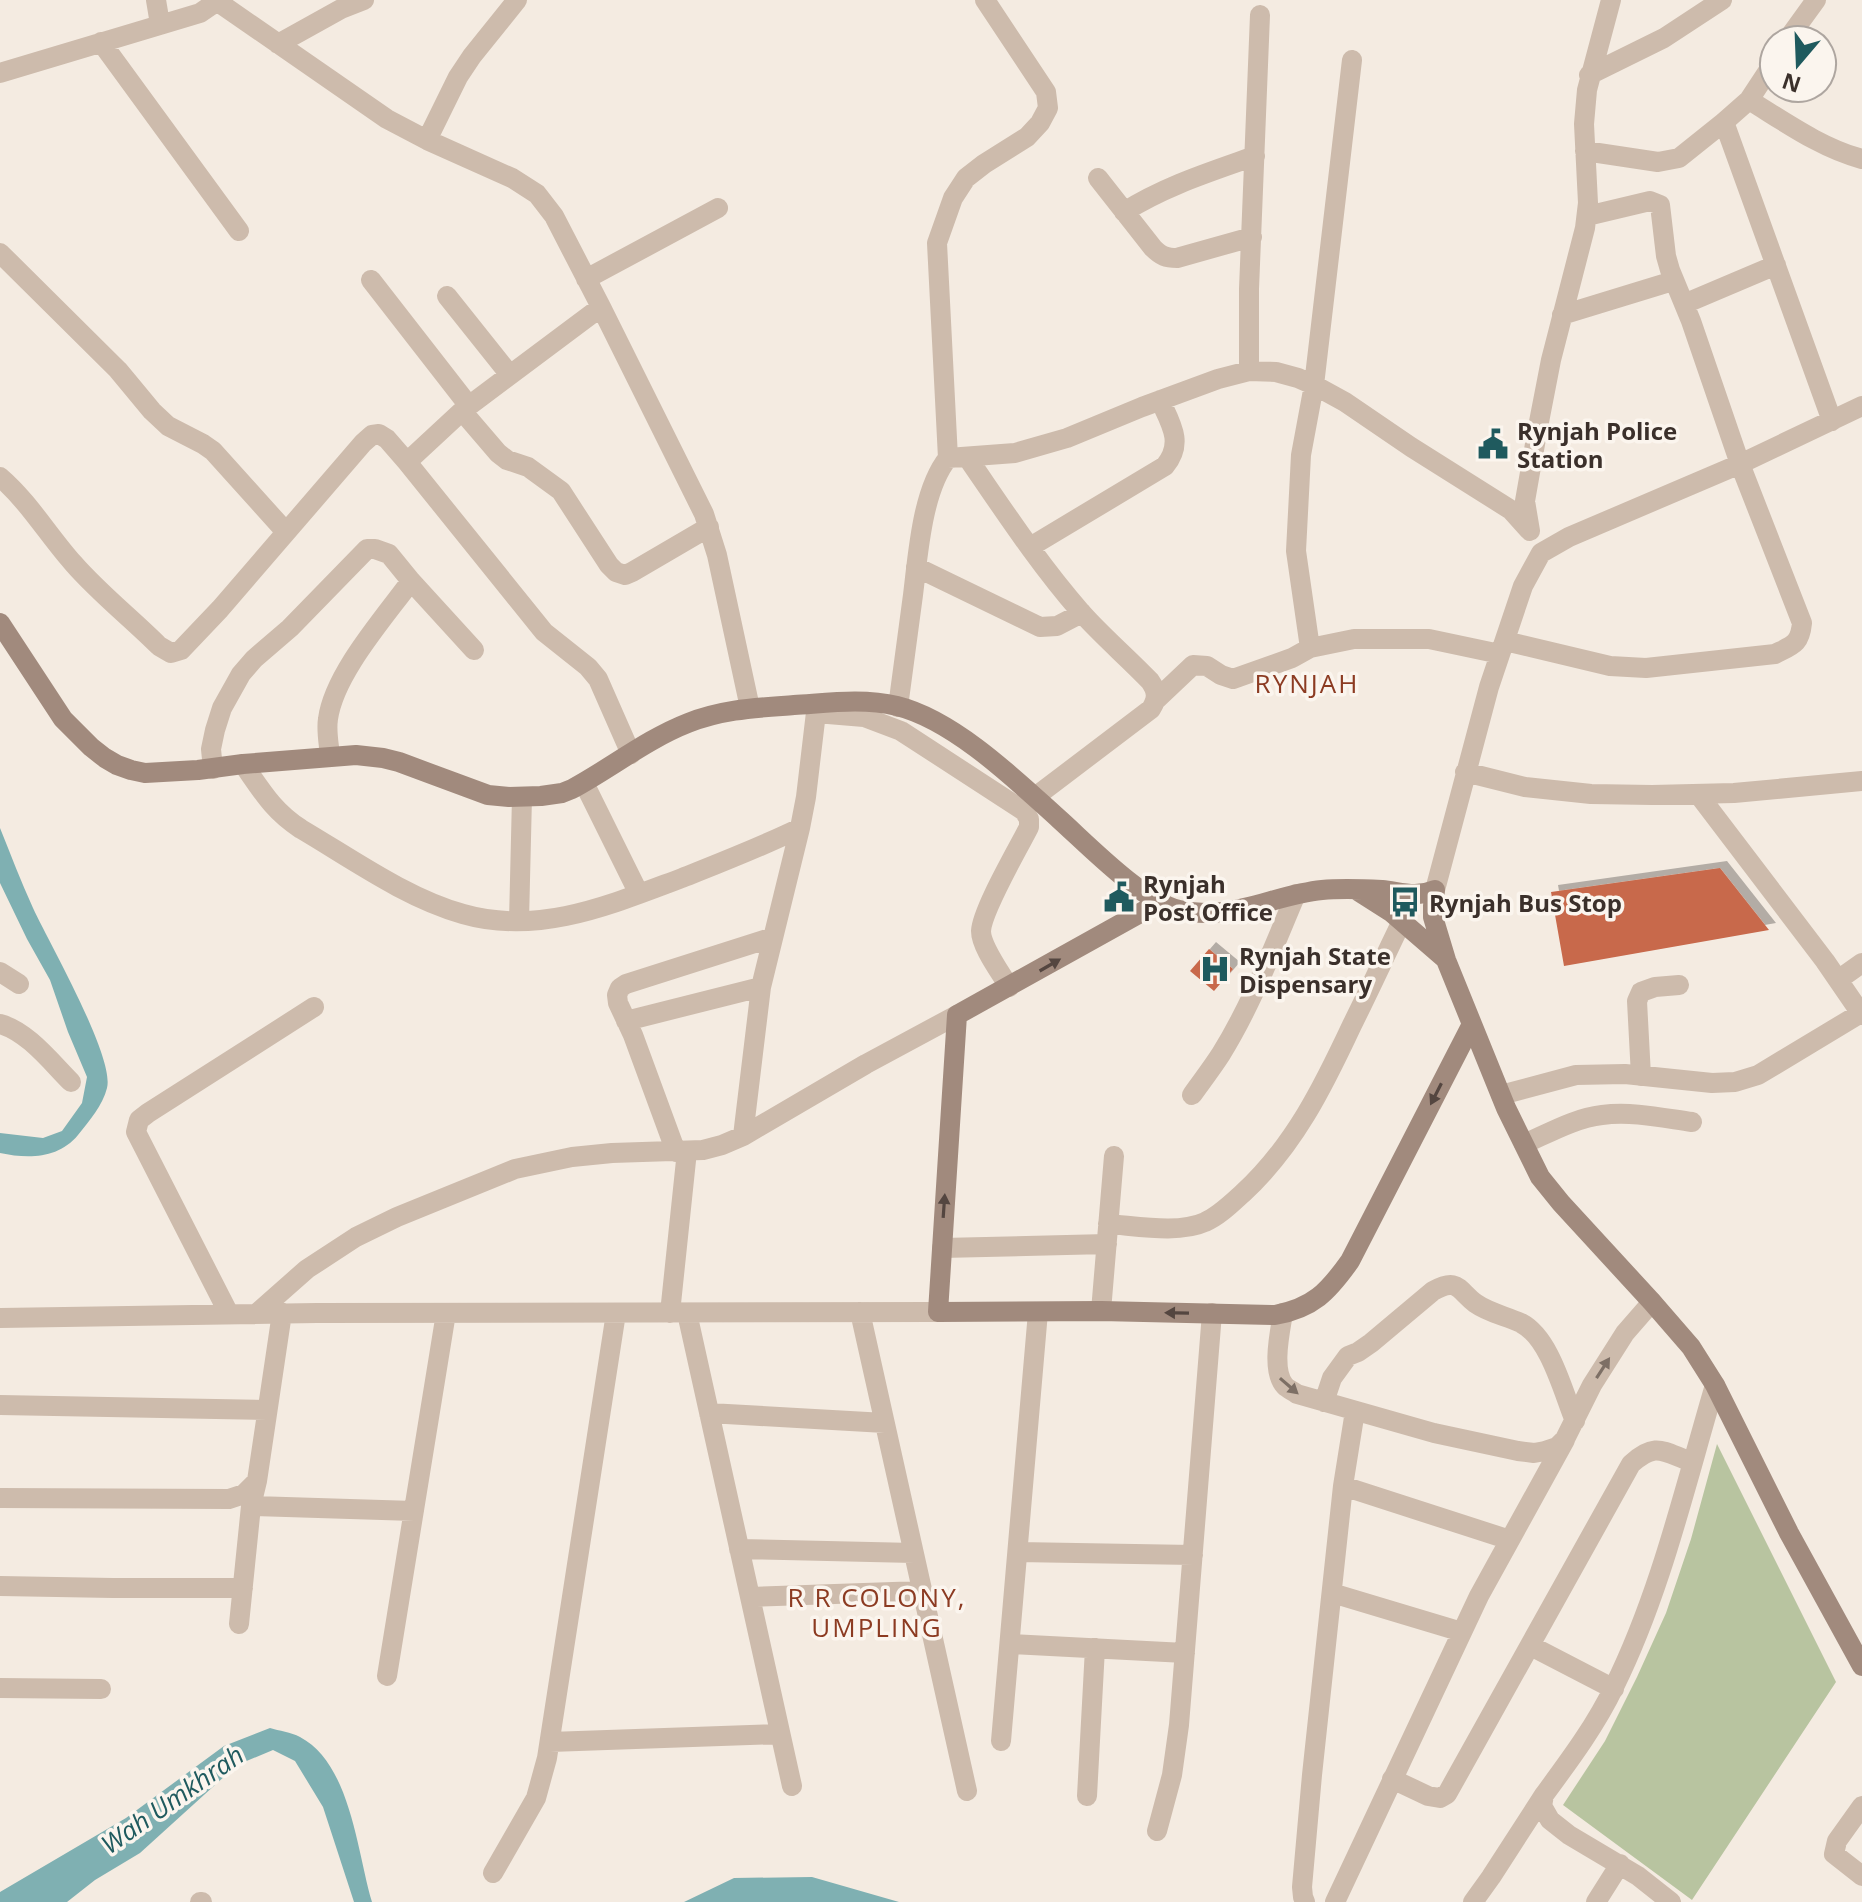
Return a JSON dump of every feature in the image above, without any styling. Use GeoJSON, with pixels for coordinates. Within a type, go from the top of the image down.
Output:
{"type":"FeatureCollection","features":[{"type":"Feature","properties":{"kind":"street"},"geometry":{"type":"LineString","coordinates":[[156,0],[160,24]]}},
{"type":"Feature","properties":{"kind":"street"},"geometry":{"type":"LineString","coordinates":[[278,44],[341,9],[364,0]]}},
{"type":"Feature","properties":{"kind":"street"},"geometry":{"type":"LineString","coordinates":[[427,140],[465,66],[517,0]]}},
{"type":"Feature","properties":{"kind":"street"},"geometry":{"type":"LineString","coordinates":[[985,0],[1046,92],[1048,108],[1027,137],[966,178],[953,198],[937,243],[957,457],[1082,613],[1150,681],[1156,689],[1156,700]]}},
{"type":"Feature","properties":{"kind":"street"},"geometry":{"type":"LineString","coordinates":[[1529,530],[1525,501],[1551,360],[1587,216],[1584,124],[1589,75],[1611,0]]}},
{"type":"Feature","properties":{"kind":"street"},"geometry":{"type":"LineString","coordinates":[[1589,75],[1664,38],[1722,0]]}},
{"type":"Feature","properties":{"kind":"street"},"geometry":{"type":"LineString","coordinates":[[1799,24],[1816,0]]}},
{"type":"Feature","properties":{"kind":"street"},"geometry":{"type":"LineString","coordinates":[[0,73],[200,13],[219,1],[387,119],[512,178],[537,194],[554,216],[709,527],[750,708]]}},
{"type":"Feature","properties":{"kind":"street"},"geometry":{"type":"LineString","coordinates":[[1249,371],[1249,289],[1260,15]]}},
{"type":"Feature","properties":{"kind":"street"},"geometry":{"type":"LineString","coordinates":[[101,42],[239,231]]}},
{"type":"Feature","properties":{"kind":"street"},"geometry":{"type":"LineString","coordinates":[[1310,648],[1296,551],[1301,455],[1314,385],[1352,60]]}},
{"type":"Feature","properties":{"kind":"street"},"geometry":{"type":"LineString","coordinates":[[1585,151],[1658,162],[1679,158],[1749,100],[1758,86]]}},
{"type":"Feature","properties":{"kind":"street"},"geometry":{"type":"LineString","coordinates":[[1749,100],[1818,141],[1862,159]]}},
{"type":"Feature","properties":{"kind":"street"},"geometry":{"type":"LineString","coordinates":[[1724,122],[1832,421]]}},
{"type":"Feature","properties":{"kind":"street"},"geometry":{"type":"LineString","coordinates":[[1124,212],[1180,182],[1255,156]]}},
{"type":"Feature","properties":{"kind":"street"},"geometry":{"type":"LineString","coordinates":[[1098,178],[1160,255],[1167,258],[1252,237]]}},
{"type":"Feature","properties":{"kind":"street"},"geometry":{"type":"LineString","coordinates":[[1035,797],[1151,709],[1156,700],[1193,665],[1207,666],[1233,679],[1292,658],[1310,648],[1354,639],[1409,638],[1502,648],[1610,666],[1646,668],[1775,654],[1801,637],[1802,623],[1740,464],[1691,321],[1673,281],[1666,256],[1660,205],[1650,201],[1587,216]]}},
{"type":"Feature","properties":{"kind":"street"},"geometry":{"type":"LineString","coordinates":[[586,279],[718,208]]}},
{"type":"Feature","properties":{"kind":"street"},"geometry":{"type":"LineString","coordinates":[[0,253],[118,370],[168,426],[213,451],[286,532]]}},
{"type":"Feature","properties":{"kind":"street"},"geometry":{"type":"LineString","coordinates":[[1684,304],[1776,265]]}},
{"type":"Feature","properties":{"kind":"street"},"geometry":{"type":"LineString","coordinates":[[371,280],[498,453],[507,460],[528,467],[561,491],[616,572],[625,575],[632,572],[709,527]]}},
{"type":"Feature","properties":{"kind":"street"},"geometry":{"type":"LineString","coordinates":[[1562,315],[1673,281]]}},
{"type":"Feature","properties":{"kind":"street"},"geometry":{"type":"LineString","coordinates":[[447,296],[510,375]]}},
{"type":"Feature","properties":{"kind":"street"},"geometry":{"type":"LineString","coordinates":[[407,462],[465,409],[601,307]]}},
{"type":"Feature","properties":{"kind":"street"},"geometry":{"type":"LineString","coordinates":[[898,707],[926,510],[940,468],[957,457],[1015,453],[1067,438],[1160,400],[1249,371],[1276,372],[1298,378],[1345,402],[1511,510],[1545,551]]}},
{"type":"Feature","properties":{"kind":"street"},"geometry":{"type":"LineString","coordinates":[[1030,547],[1165,466],[1175,448],[1174,433],[1160,400]]}},
{"type":"Feature","properties":{"kind":"street"},"geometry":{"type":"LineString","coordinates":[[1862,406],[1545,551],[1533,565],[1523,586],[1502,648],[1465,772],[1433,906],[1437,935],[1446,960],[1501,1095],[1540,1177],[1691,1347],[1715,1385],[1789,1533],[1862,1666]]}},
{"type":"Feature","properties":{"kind":"street"},"geometry":{"type":"LineString","coordinates":[[0,477],[22,498],[93,585],[159,646],[171,653],[181,650],[372,435],[379,434],[407,462],[544,632],[588,667],[598,679],[631,754]]}},
{"type":"Feature","properties":{"kind":"street"},"geometry":{"type":"LineString","coordinates":[[213,769],[211,749],[215,730],[222,708],[241,674],[367,549],[384,550],[389,554],[474,650]]}},
{"type":"Feature","properties":{"kind":"street"},"geometry":{"type":"LineString","coordinates":[[916,567],[1040,627],[1057,626],[1082,613]]}},
{"type":"Feature","properties":{"kind":"street"},"geometry":{"type":"LineString","coordinates":[[330,756],[328,719],[335,689],[411,581]]}},
{"type":"Feature","properties":{"kind":"street"},"geometry":{"type":"LineString","coordinates":[[0,623],[63,719],[105,758],[145,773],[356,755],[383,758],[488,795],[522,797],[562,793],[684,724],[715,713],[750,708],[817,709],[864,717],[901,731],[1024,811],[1029,819],[1029,827],[987,910],[981,932],[1009,987]]}},
{"type":"Feature","properties":{"kind":"street"},"geometry":{"type":"LineString","coordinates":[[817,709],[858,702],[898,707],[930,719],[996,764],[1109,864],[1160,902],[1179,910],[1218,913],[1323,890],[1386,891],[1413,896],[1435,890]]}},
{"type":"Feature","properties":{"kind":"street"},"geometry":{"type":"LineString","coordinates":[[743,1136],[761,987],[800,828],[817,709]]}},
{"type":"Feature","properties":{"kind":"street"},"geometry":{"type":"LineString","coordinates":[[243,764],[285,818],[410,893],[465,915],[497,920],[562,918],[639,894],[746,853],[800,828]]}},
{"type":"Feature","properties":{"kind":"street"},"geometry":{"type":"LineString","coordinates":[[1465,772],[1525,787],[1591,794],[1734,793],[1862,781]]}},
{"type":"Feature","properties":{"kind":"street"},"geometry":{"type":"LineString","coordinates":[[584,783],[639,894]]}},
{"type":"Feature","properties":{"kind":"street"},"geometry":{"type":"LineString","coordinates":[[1501,1095],[1576,1075],[1735,1082],[1758,1075],[1861,1014],[1698,794]]}},
{"type":"Feature","properties":{"kind":"street"},"geometry":{"type":"LineString","coordinates":[[519,921],[522,797]]}},
{"type":"Feature","properties":{"kind":"street"},"geometry":{"type":"LineString","coordinates":[[1355,889],[1381,904],[1446,960]]}},
{"type":"Feature","properties":{"kind":"street"},"geometry":{"type":"LineString","coordinates":[[1192,1095],[1222,1052],[1249,1002],[1296,894]]}},
{"type":"Feature","properties":{"kind":"street"},"geometry":{"type":"LineString","coordinates":[[256,1314],[307,1269],[356,1237],[515,1169],[572,1157],[703,1150],[743,1136],[866,1064],[1160,902]]}},
{"type":"Feature","properties":{"kind":"street"},"geometry":{"type":"LineString","coordinates":[[942,1248],[1186,1228],[1205,1222],[1226,1208],[1268,1168],[1310,1110],[1402,921]]}},
{"type":"Feature","properties":{"kind":"street"},"geometry":{"type":"LineString","coordinates":[[773,937],[626,984],[617,995],[682,1152],[679,1313],[709,1413],[792,1786]]}},
{"type":"Feature","properties":{"kind":"street"},"geometry":{"type":"LineString","coordinates":[[1838,980],[1862,963]]}},
{"type":"Feature","properties":{"kind":"street"},"geometry":{"type":"LineString","coordinates":[[0,972],[19,984]]}},
{"type":"Feature","properties":{"kind":"street"},"geometry":{"type":"LineString","coordinates":[[1641,1076],[1637,1001],[1641,992],[1679,985]]}},
{"type":"Feature","properties":{"kind":"street"},"geometry":{"type":"LineString","coordinates":[[626,1021],[761,987]]}},
{"type":"Feature","properties":{"kind":"street"},"geometry":{"type":"LineString","coordinates":[[229,1314],[136,1132],[139,1120],[314,1007]]}},
{"type":"Feature","properties":{"kind":"street"},"geometry":{"type":"LineString","coordinates":[[938,1312],[957,1015]]}},
{"type":"Feature","properties":{"kind":"street"},"geometry":{"type":"LineString","coordinates":[[0,1024],[23,1035],[71,1082]]}},
{"type":"Feature","properties":{"kind":"street"},"geometry":{"type":"LineString","coordinates":[[0,1318],[282,1313],[1294,1311],[1325,1293],[1350,1261],[1472,1024]]}},
{"type":"Feature","properties":{"kind":"street"},"geometry":{"type":"LineString","coordinates":[[1524,1144],[1565,1125],[1604,1115],[1692,1122]]}},
{"type":"Feature","properties":{"kind":"street"},"geometry":{"type":"LineString","coordinates":[[1101,1311],[1114,1156]]}},
{"type":"Feature","properties":{"kind":"street"},"geometry":{"type":"LineString","coordinates":[[1324,1402],[1332,1378],[1348,1356],[1371,1343],[1433,1291],[1444,1285],[1454,1285],[1485,1310],[1524,1324],[1538,1335],[1550,1358],[1570,1430]]}},
{"type":"Feature","properties":{"kind":"street"},"geometry":{"type":"LineString","coordinates":[[1335,1902],[1479,1596],[1592,1385],[1625,1333],[1652,1302]]}},
{"type":"Feature","properties":{"kind":"street"},"geometry":{"type":"LineString","coordinates":[[860,1312],[967,1791]]}},
{"type":"Feature","properties":{"kind":"street"},"geometry":{"type":"LineString","coordinates":[[1001,1741],[1038,1312]]}},
{"type":"Feature","properties":{"kind":"street"},"geometry":{"type":"LineString","coordinates":[[239,1624],[251,1506],[282,1313]]}},
{"type":"Feature","properties":{"kind":"street"},"geometry":{"type":"LineString","coordinates":[[387,1676],[446,1313]]}},
{"type":"Feature","properties":{"kind":"street"},"geometry":{"type":"LineString","coordinates":[[493,1873],[536,1798],[542,1781],[616,1313]]}},
{"type":"Feature","properties":{"kind":"street"},"geometry":{"type":"LineString","coordinates":[[1157,1831],[1176,1753],[1212,1313]]}},
{"type":"Feature","properties":{"kind":"street"},"geometry":{"type":"LineString","coordinates":[[1283,1313],[1277,1365],[1279,1377],[1285,1386],[1297,1394],[1434,1433],[1518,1451],[1534,1453],[1557,1447],[1570,1430]]}},
{"type":"Feature","properties":{"kind":"street"},"geometry":{"type":"LineString","coordinates":[[1473,1902],[1614,1689],[1638,1633],[1681,1506],[1715,1385]]}},
{"type":"Feature","properties":{"kind":"street"},"geometry":{"type":"LineString","coordinates":[[0,1405],[267,1410]]}},
{"type":"Feature","properties":{"kind":"street"},"geometry":{"type":"LineString","coordinates":[[1305,1902],[1302,1887],[1312,1775],[1343,1486],[1355,1411]]}},
{"type":"Feature","properties":{"kind":"street"},"geometry":{"type":"LineString","coordinates":[[709,1413],[885,1423]]}},
{"type":"Feature","properties":{"kind":"street"},"geometry":{"type":"LineString","coordinates":[[1392,1779],[1428,1796],[1440,1798],[1447,1794],[1631,1464],[1644,1452],[1655,1449],[1692,1462]]}},
{"type":"Feature","properties":{"kind":"street"},"geometry":{"type":"LineString","coordinates":[[0,1498],[229,1499],[244,1494],[257,1481]]}},
{"type":"Feature","properties":{"kind":"street"},"geometry":{"type":"LineString","coordinates":[[1343,1486],[1510,1540]]}},
{"type":"Feature","properties":{"kind":"street"},"geometry":{"type":"LineString","coordinates":[[251,1506],[414,1511]]}},
{"type":"Feature","properties":{"kind":"street"},"geometry":{"type":"LineString","coordinates":[[739,1549],[914,1553]]}},
{"type":"Feature","properties":{"kind":"street"},"geometry":{"type":"LineString","coordinates":[[1018,1552],[1193,1555]]}},
{"type":"Feature","properties":{"kind":"street"},"geometry":{"type":"LineString","coordinates":[[0,1586],[243,1588]]}},
{"type":"Feature","properties":{"kind":"street"},"geometry":{"type":"LineString","coordinates":[[750,1597],[922,1591]]}},
{"type":"Feature","properties":{"kind":"street"},"geometry":{"type":"LineString","coordinates":[[1332,1593],[1462,1632]]}},
{"type":"Feature","properties":{"kind":"street"},"geometry":{"type":"LineString","coordinates":[[1010,1644],[1185,1653]]}},
{"type":"Feature","properties":{"kind":"street"},"geometry":{"type":"LineString","coordinates":[[1531,1646],[1614,1689]]}},
{"type":"Feature","properties":{"kind":"street"},"geometry":{"type":"LineString","coordinates":[[1087,1796],[1095,1648]]}},
{"type":"Feature","properties":{"kind":"street"},"geometry":{"type":"LineString","coordinates":[[0,1688],[101,1689]]}},
{"type":"Feature","properties":{"kind":"street"},"geometry":{"type":"LineString","coordinates":[[550,1742],[780,1734]]}},
{"type":"Feature","properties":{"kind":"street"},"geometry":{"type":"LineString","coordinates":[[1544,1795],[1542,1806],[1550,1820],[1569,1835],[1638,1876],[1671,1902]]}},
{"type":"Feature","properties":{"kind":"street"},"geometry":{"type":"LineString","coordinates":[[1862,1806],[1837,1841],[1834,1854],[1862,1876]]}},
{"type":"Feature","properties":{"kind":"street"},"geometry":{"type":"LineString","coordinates":[[1596,1902],[1620,1864]]}},
{"type":"Feature","properties":{"kind":"green space"},"geometry":{"type":"Polygon","coordinates":[[[1717,1444],[1836,1682],[1692,1900],[1563,1805],[1605,1741],[1666,1613],[1691,1539],[1717,1444]]]}},
{"type":"Feature","properties":{"kind":"water"},"geometry":{"type":"Polygon","coordinates":[[[0,828],[33,908],[91,1026],[107,1073],[105,1094],[87,1124],[70,1143],[42,1155],[0,1153],[0,1133],[43,1138],[62,1131],[82,1103],[87,1077],[50,980],[0,883],[0,828]]]}},
{"type":"Feature","properties":{"kind":"water","name":"Wah Umkhrah"},"geometry":{"type":"Polygon","coordinates":[[[270,1728],[300,1737],[317,1750],[331,1767],[350,1811],[372,1902],[354,1902],[323,1807],[295,1761],[273,1750],[237,1765],[140,1853],[95,1880],[67,1902],[0,1902],[0,1892],[126,1818],[224,1746],[270,1728]]]}},
{"type":"Feature","properties":{"kind":"water"},"geometry":{"type":"Polygon","coordinates":[[[812,1877],[899,1902],[684,1902],[734,1878],[812,1877]]]}},
{"type":"Feature","properties":{"kind":"building"},"geometry":{"type":"Polygon","coordinates":[[[1720,868],[1769,930],[1564,966],[1551,892],[1720,868]]]}},
{"type":"Feature","properties":{"kind":"building"},"geometry":{"type":"Polygon","coordinates":[[[1209,949],[1233,969],[1214,991],[1190,971],[1209,949]]]}},
{"type":"Feature","properties":{"kind":"place","name":"Rynjah Police Station"},"geometry":{"type":"Point","coordinates":[1493,444]}},
{"type":"Feature","properties":{"kind":"place","name":"Rynjah Post Office"},"geometry":{"type":"Point","coordinates":[1119,897]}},
{"type":"Feature","properties":{"kind":"place","name":"Rynjah Bus Stop"},"geometry":{"type":"Point","coordinates":[1405,902]}},
{"type":"Feature","properties":{"kind":"place","name":"Rynjah State Dispensary"},"geometry":{"type":"Point","coordinates":[1215,969]}},
{"type":"Feature","properties":{"kind":"district","name":"RYNJAH"},"geometry":{"type":"Point","coordinates":[1307,683]}},
{"type":"Feature","properties":{"kind":"district","name":"R R COLONY, UMPLING"},"geometry":{"type":"Point","coordinates":[877,1612]}}]}
